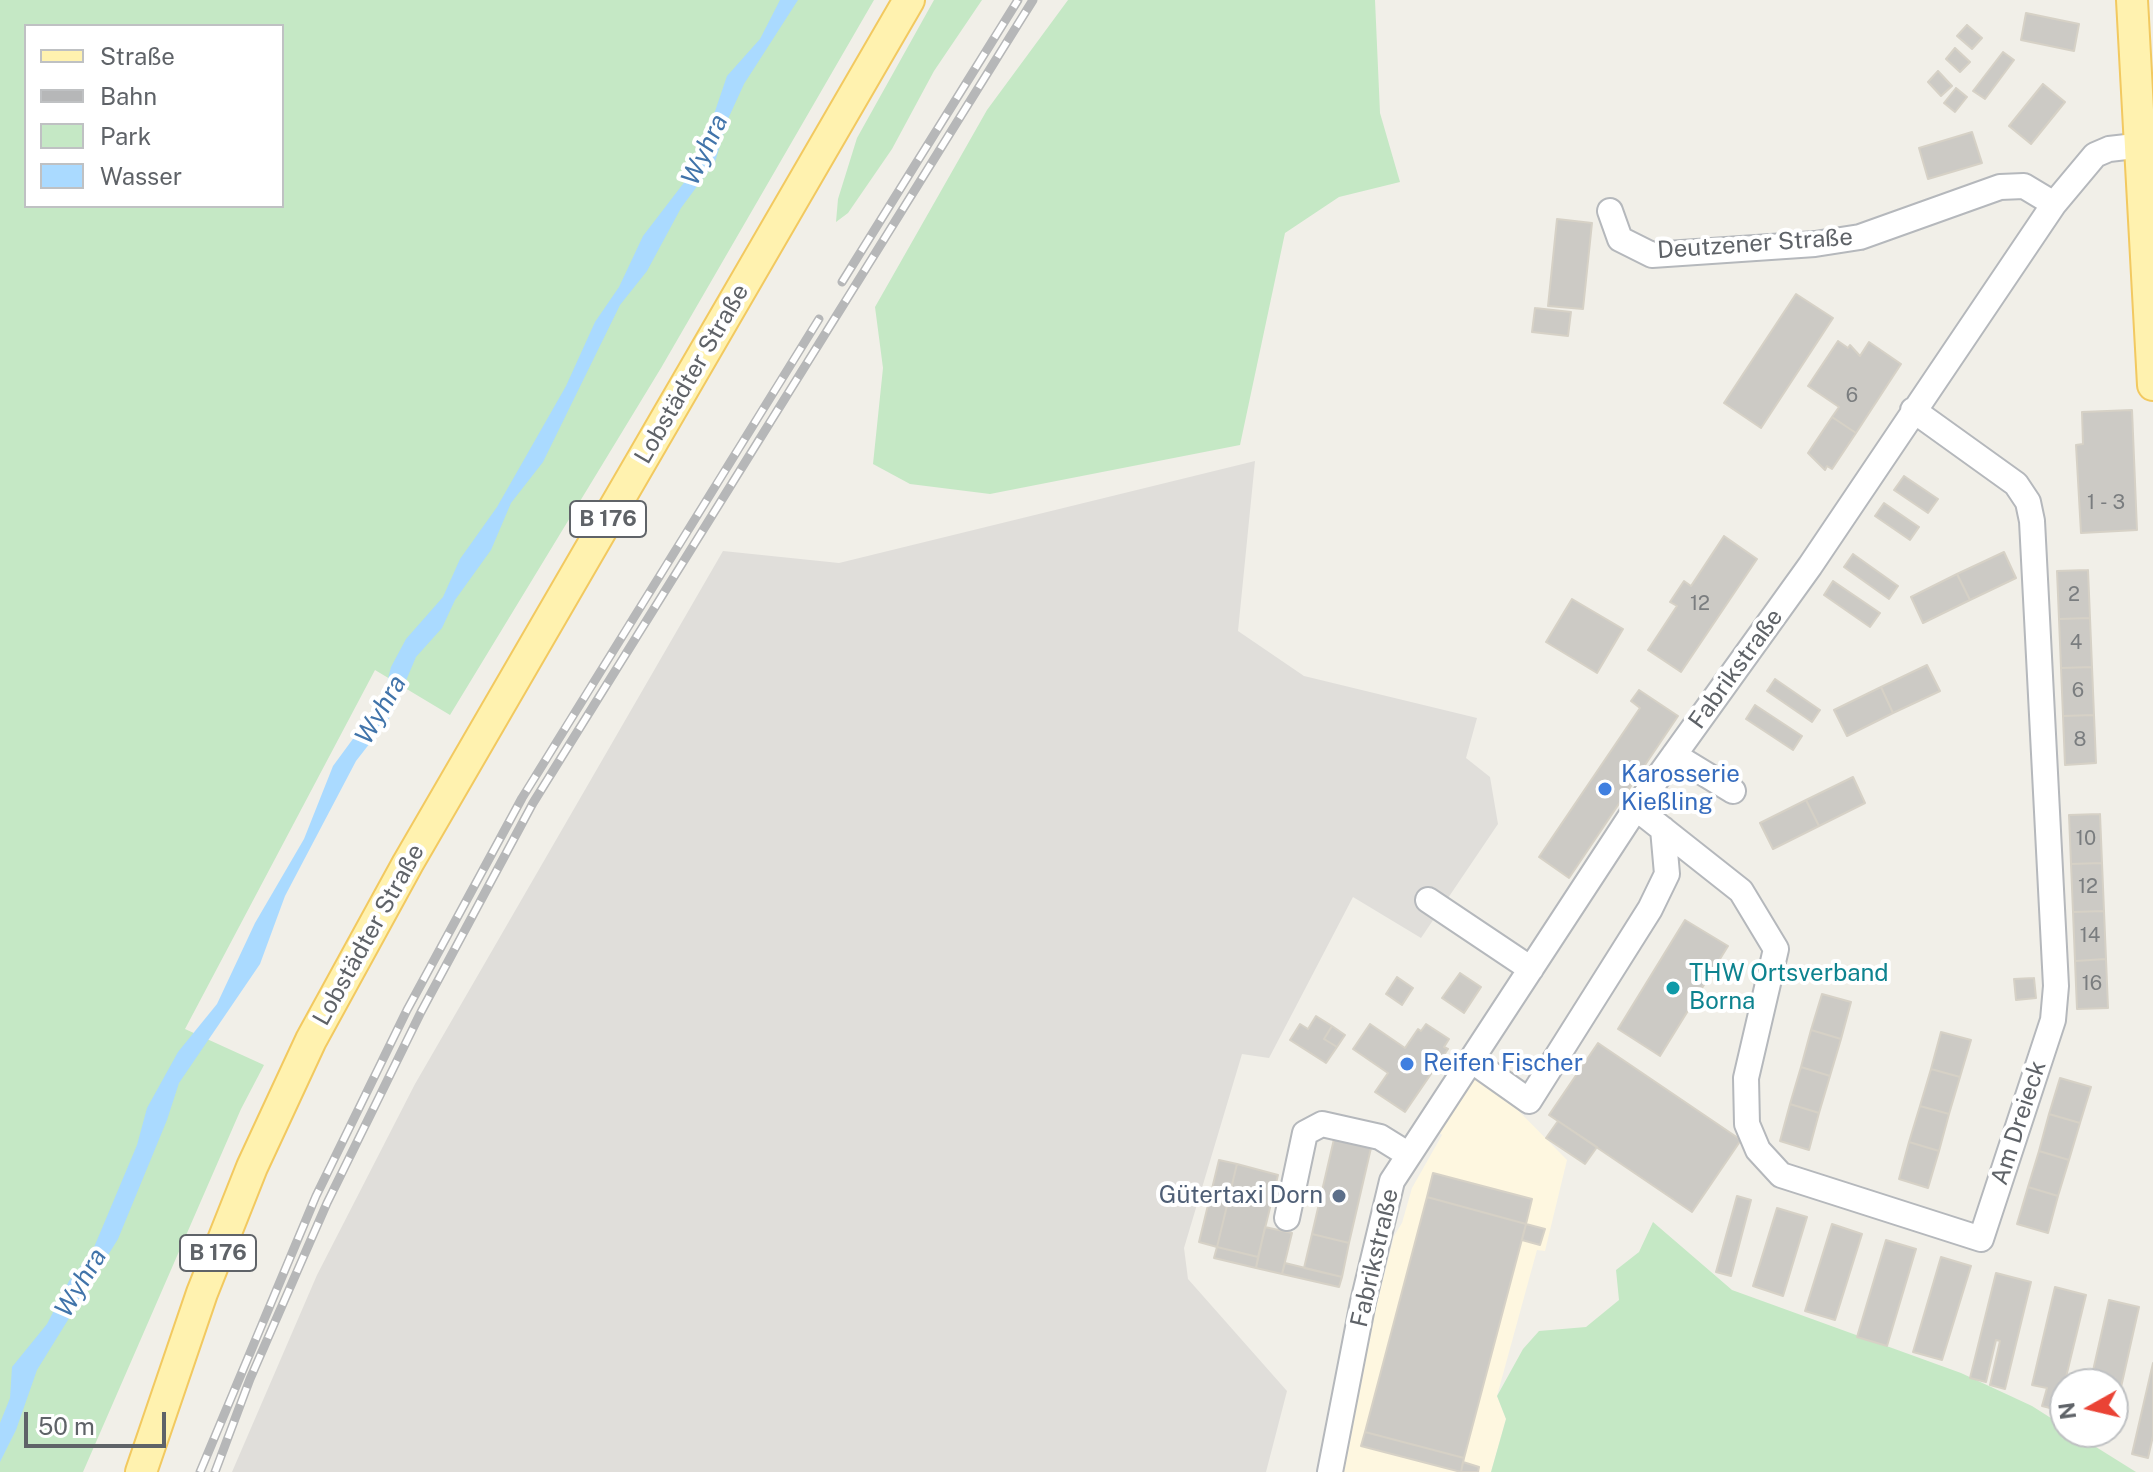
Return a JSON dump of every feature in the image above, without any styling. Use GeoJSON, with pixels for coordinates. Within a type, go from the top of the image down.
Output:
{"type":"FeatureCollection","features":[{"type":"Feature","properties":{"kind":"main road","name":"Lobstädter Straße"},"geometry":{"type":"LineString","coordinates":[[141,1472],[202,1293],[252,1167],[311,1040],[416,850],[909,0]]}},
{"type":"Feature","properties":{"kind":"main road"},"geometry":{"type":"LineString","coordinates":[[2132,0],[2146,145],[2153,385]]}},
{"type":"Feature","properties":{"kind":"street","name":"Fabrikstraße"},"geometry":{"type":"LineString","coordinates":[[1330,1472],[1363,1302],[1392,1181],[1636,808],[1810,566],[2054,204],[2095,155],[2109,149],[2146,145]]}},
{"type":"Feature","properties":{"kind":"street","name":"Deutzener Straße"},"geometry":{"type":"LineString","coordinates":[[1610,211],[1620,239],[1652,255],[1815,244],[1860,237],[2000,187],[2024,186],[2054,204]]}},
{"type":"Feature","properties":{"kind":"street","name":"Am Dreieck"},"geometry":{"type":"LineString","coordinates":[[1636,808],[1741,891],[1776,949],[1746,1078],[1747,1124],[1758,1150],[1781,1175],[1981,1239],[2053,1020],[2056,986],[2032,521],[2028,502],[2016,484],[1913,410]]}},
{"type":"Feature","properties":{"kind":"street"},"geometry":{"type":"LineString","coordinates":[[1674,755],[1733,791]]}},
{"type":"Feature","properties":{"kind":"street"},"geometry":{"type":"LineString","coordinates":[[1471,1060],[1529,1101],[1656,898],[1667,874],[1663,829]]}},
{"type":"Feature","properties":{"kind":"street"},"geometry":{"type":"LineString","coordinates":[[1428,900],[1531,969]]}},
{"type":"Feature","properties":{"kind":"street"},"geometry":{"type":"LineString","coordinates":[[1287,1218],[1305,1133],[1322,1124],[1380,1137],[1409,1155]]}},
{"type":"Feature","properties":{"kind":"shaded area"},"geometry":{"type":"Polygon","coordinates":[[[1255,461],[1238,631],[1304,676],[1477,718],[1466,758],[1490,777],[1498,824],[1421,938],[1353,897],[1269,1058],[1242,1054],[1184,1248],[1188,1279],[1287,1391],[1266,1472],[232,1472],[317,1275],[415,1084],[723,551],[839,563],[1255,461]]]}},
{"type":"Feature","properties":{"kind":"shaded area"},"geometry":{"type":"Polygon","coordinates":[[[1474,1074],[1497,1089],[1567,1160],[1545,1251],[1537,1250],[1497,1396],[1506,1419],[1491,1472],[1335,1472],[1394,1236],[1402,1223],[1412,1188],[1442,1135],[1438,1131],[1474,1074]]]}},
{"type":"Feature","properties":{"kind":"green space"},"geometry":{"type":"Polygon","coordinates":[[[0,0],[874,0],[661,368],[450,715],[375,670],[185,1029],[264,1065],[241,1109],[83,1472],[0,1472],[0,0]]]}},
{"type":"Feature","properties":{"kind":"green space"},"geometry":{"type":"Polygon","coordinates":[[[934,0],[982,0],[934,71],[892,149],[848,213],[836,222],[838,199],[857,138],[934,0]]]}},
{"type":"Feature","properties":{"kind":"green space"},"geometry":{"type":"Polygon","coordinates":[[[1068,0],[1375,0],[1380,113],[1400,182],[1339,197],[1285,233],[1240,445],[990,494],[910,484],[873,464],[883,368],[875,307],[987,110],[1068,0]]]}},
{"type":"Feature","properties":{"kind":"green space"},"geometry":{"type":"Polygon","coordinates":[[[1653,1222],[1732,1290],[1961,1373],[2049,1417],[2049,1448],[2098,1448],[2136,1472],[1491,1472],[1506,1419],[1497,1396],[1523,1349],[1539,1331],[1586,1327],[1619,1300],[1616,1270],[1639,1252],[1653,1222]]]}},
{"type":"Feature","properties":{"kind":"water","name":"Wyhra"},"geometry":{"type":"Polygon","coordinates":[[[780,0],[798,0],[744,84],[728,119],[715,162],[681,208],[647,271],[620,305],[543,462],[511,503],[491,550],[455,600],[442,628],[416,657],[391,716],[356,761],[285,896],[260,964],[179,1083],[118,1239],[37,1370],[16,1430],[0,1462],[0,1423],[10,1398],[12,1367],[47,1324],[69,1281],[92,1252],[137,1145],[147,1108],[178,1052],[217,1004],[255,923],[304,839],[333,766],[383,698],[391,667],[406,639],[443,597],[460,559],[497,507],[566,386],[595,322],[619,287],[643,236],[696,167],[727,76],[760,39],[780,0]]]}},
{"type":"Feature","properties":{"kind":"building"},"geometry":{"type":"Polygon","coordinates":[[[2026,13],[2079,24],[2074,51],[2021,40],[2026,13]]]}},
{"type":"Feature","properties":{"kind":"building"},"geometry":{"type":"Polygon","coordinates":[[[1967,25],[1982,38],[1972,49],[1957,36],[1967,25]]]}},
{"type":"Feature","properties":{"kind":"building"},"geometry":{"type":"Polygon","coordinates":[[[1955,48],[1970,62],[1960,72],[1946,59],[1955,48]]]}},
{"type":"Feature","properties":{"kind":"building"},"geometry":{"type":"Polygon","coordinates":[[[2003,52],[2014,60],[1985,99],[1973,91],[2003,52]]]}},
{"type":"Feature","properties":{"kind":"building"},"geometry":{"type":"Polygon","coordinates":[[[1938,71],[1952,86],[1941,96],[1928,82],[1938,71]]]}},
{"type":"Feature","properties":{"kind":"building"},"geometry":{"type":"Polygon","coordinates":[[[2043,84],[2065,102],[2031,144],[2009,126],[2043,84]]]}},
{"type":"Feature","properties":{"kind":"building"},"geometry":{"type":"Polygon","coordinates":[[[1956,88],[1967,97],[1955,112],[1944,103],[1956,88]]]}},
{"type":"Feature","properties":{"kind":"building"},"geometry":{"type":"Polygon","coordinates":[[[1972,132],[1982,163],[1928,179],[1919,148],[1972,132]]]}},
{"type":"Feature","properties":{"kind":"building"},"geometry":{"type":"Polygon","coordinates":[[[1557,219],[1592,223],[1583,309],[1548,306],[1557,219]]]}},
{"type":"Feature","properties":{"kind":"building"},"geometry":{"type":"Polygon","coordinates":[[[1796,294],[1833,318],[1761,428],[1724,403],[1796,294]]]}},
{"type":"Feature","properties":{"kind":"building"},"geometry":{"type":"Polygon","coordinates":[[[1535,308],[1571,312],[1568,336],[1532,332],[1535,308]]]}},
{"type":"Feature","properties":{"kind":"building"},"geometry":{"type":"Polygon","coordinates":[[[1838,341],[1848,348],[1850,345],[1860,356],[1869,342],[1901,364],[1856,433],[1832,417],[1839,407],[1808,386],[1838,341]]]}},
{"type":"Feature","properties":{"kind":"building"},"geometry":{"type":"Polygon","coordinates":[[[2132,410],[2137,530],[2081,533],[2076,445],[2083,444],[2082,412],[2132,410]]]}},
{"type":"Feature","properties":{"kind":"building"},"geometry":{"type":"Polygon","coordinates":[[[1832,417],[1856,433],[1832,469],[1827,466],[1825,470],[1808,453],[1832,417]]]}},
{"type":"Feature","properties":{"kind":"building"},"geometry":{"type":"Polygon","coordinates":[[[1904,476],[1938,499],[1928,513],[1894,490],[1904,476]]]}},
{"type":"Feature","properties":{"kind":"building"},"geometry":{"type":"Polygon","coordinates":[[[1884,503],[1919,527],[1910,540],[1875,516],[1884,503]]]}},
{"type":"Feature","properties":{"kind":"building"},"geometry":{"type":"Polygon","coordinates":[[[1724,536],[1757,559],[1681,672],[1648,650],[1677,606],[1670,602],[1684,581],[1691,586],[1724,536]]]}},
{"type":"Feature","properties":{"kind":"building"},"geometry":{"type":"Polygon","coordinates":[[[2004,552],[2016,578],[1970,600],[1957,574],[2004,552]]]}},
{"type":"Feature","properties":{"kind":"building"},"geometry":{"type":"Polygon","coordinates":[[[1853,554],[1898,586],[1889,599],[1844,567],[1853,554]]]}},
{"type":"Feature","properties":{"kind":"building"},"geometry":{"type":"Polygon","coordinates":[[[2088,570],[2090,618],[2059,619],[2057,571],[2088,570]]]}},
{"type":"Feature","properties":{"kind":"building"},"geometry":{"type":"Polygon","coordinates":[[[1957,574],[1970,600],[1923,623],[1911,597],[1957,574]]]}},
{"type":"Feature","properties":{"kind":"building"},"geometry":{"type":"Polygon","coordinates":[[[1833,581],[1880,613],[1870,627],[1824,595],[1833,581]]]}},
{"type":"Feature","properties":{"kind":"building"},"geometry":{"type":"Polygon","coordinates":[[[1572,599],[1623,629],[1597,673],[1546,642],[1572,599]]]}},
{"type":"Feature","properties":{"kind":"building"},"geometry":{"type":"Polygon","coordinates":[[[2090,618],[2092,667],[2061,668],[2059,619],[2090,618]]]}},
{"type":"Feature","properties":{"kind":"building"},"geometry":{"type":"Polygon","coordinates":[[[1927,665],[1940,691],[1893,713],[1881,687],[1927,665]]]}},
{"type":"Feature","properties":{"kind":"building"},"geometry":{"type":"Polygon","coordinates":[[[2092,667],[2094,715],[2063,716],[2061,668],[2092,667]]]}},
{"type":"Feature","properties":{"kind":"building"},"geometry":{"type":"Polygon","coordinates":[[[1775,679],[1820,710],[1812,722],[1767,691],[1775,679]]]}},
{"type":"Feature","properties":{"kind":"building"},"geometry":{"type":"Polygon","coordinates":[[[1881,687],[1893,713],[1847,736],[1834,710],[1881,687]]]}},
{"type":"Feature","properties":{"kind":"building"},"geometry":{"type":"Polygon","coordinates":[[[1639,690],[1678,716],[1569,878],[1539,857],[1640,708],[1631,701],[1639,690]]]}},
{"type":"Feature","properties":{"kind":"building"},"geometry":{"type":"Polygon","coordinates":[[[1755,705],[1802,736],[1793,750],[1746,719],[1755,705]]]}},
{"type":"Feature","properties":{"kind":"building"},"geometry":{"type":"Polygon","coordinates":[[[2094,715],[2096,763],[2065,765],[2063,716],[2094,715]]]}},
{"type":"Feature","properties":{"kind":"building"},"geometry":{"type":"Polygon","coordinates":[[[1853,777],[1865,803],[1819,826],[1806,800],[1853,777]]]}},
{"type":"Feature","properties":{"kind":"building"},"geometry":{"type":"Polygon","coordinates":[[[1806,800],[1819,826],[1773,849],[1760,823],[1806,800]]]}},
{"type":"Feature","properties":{"kind":"building"},"geometry":{"type":"Polygon","coordinates":[[[2100,814],[2102,863],[2071,864],[2069,815],[2100,814]]]}},
{"type":"Feature","properties":{"kind":"building"},"geometry":{"type":"Polygon","coordinates":[[[2102,863],[2104,911],[2073,912],[2071,864],[2102,863]]]}},
{"type":"Feature","properties":{"kind":"building"},"geometry":{"type":"Polygon","coordinates":[[[2104,911],[2106,959],[2075,961],[2073,912],[2104,911]]]}},
{"type":"Feature","properties":{"kind":"building","name":"THW Ortsverband Borna"},"geometry":{"type":"Polygon","coordinates":[[[1685,920],[1728,946],[1660,1056],[1618,1029],[1685,920]]]}},
{"type":"Feature","properties":{"kind":"building"},"geometry":{"type":"Polygon","coordinates":[[[2106,959],[2108,1008],[2077,1009],[2075,961],[2106,959]]]}},
{"type":"Feature","properties":{"kind":"building"},"geometry":{"type":"Polygon","coordinates":[[[1460,973],[1481,987],[1464,1013],[1442,998],[1460,973]]]}},
{"type":"Feature","properties":{"kind":"building"},"geometry":{"type":"Polygon","coordinates":[[[1397,977],[1413,988],[1402,1005],[1386,994],[1397,977]]]}},
{"type":"Feature","properties":{"kind":"building"},"geometry":{"type":"Polygon","coordinates":[[[2034,978],[2036,998],[2016,1000],[2014,979],[2034,978]]]}},
{"type":"Feature","properties":{"kind":"building"},"geometry":{"type":"Polygon","coordinates":[[[1822,994],[1851,1002],[1841,1039],[1811,1030],[1822,994]]]}},
{"type":"Feature","properties":{"kind":"building"},"geometry":{"type":"Polygon","coordinates":[[[1316,1016],[1332,1026],[1324,1039],[1337,1047],[1326,1063],[1290,1040],[1300,1024],[1308,1029],[1316,1016]]]}},
{"type":"Feature","properties":{"kind":"building"},"geometry":{"type":"Polygon","coordinates":[[[1370,1024],[1405,1048],[1418,1029],[1421,1031],[1426,1024],[1449,1039],[1444,1047],[1448,1049],[1405,1112],[1375,1092],[1388,1073],[1353,1049],[1370,1024]]]}},
{"type":"Feature","properties":{"kind":"building"},"geometry":{"type":"Polygon","coordinates":[[[1332,1026],[1345,1035],[1337,1047],[1324,1039],[1332,1026]]]}},
{"type":"Feature","properties":{"kind":"building"},"geometry":{"type":"Polygon","coordinates":[[[1811,1030],[1841,1039],[1830,1076],[1801,1067],[1811,1030]]]}},
{"type":"Feature","properties":{"kind":"building"},"geometry":{"type":"Polygon","coordinates":[[[1941,1032],[1971,1040],[1960,1077],[1931,1069],[1941,1032]]]}},
{"type":"Feature","properties":{"kind":"building"},"geometry":{"type":"Polygon","coordinates":[[[1598,1043],[1741,1140],[1692,1212],[1549,1115],[1598,1043]]]}},
{"type":"Feature","properties":{"kind":"building"},"geometry":{"type":"Polygon","coordinates":[[[1801,1067],[1830,1076],[1819,1113],[1790,1104],[1801,1067]]]}},
{"type":"Feature","properties":{"kind":"building"},"geometry":{"type":"Polygon","coordinates":[[[1931,1069],[1960,1077],[1949,1114],[1920,1106],[1931,1069]]]}},
{"type":"Feature","properties":{"kind":"building"},"geometry":{"type":"Polygon","coordinates":[[[2060,1078],[2091,1087],[2080,1123],[2049,1114],[2060,1078]]]}},
{"type":"Feature","properties":{"kind":"building"},"geometry":{"type":"Polygon","coordinates":[[[1790,1104],[1819,1113],[1809,1150],[1780,1141],[1790,1104]]]}},
{"type":"Feature","properties":{"kind":"building"},"geometry":{"type":"Polygon","coordinates":[[[1920,1106],[1949,1114],[1939,1151],[1909,1142],[1920,1106]]]}},
{"type":"Feature","properties":{"kind":"building"},"geometry":{"type":"Polygon","coordinates":[[[2049,1114],[2080,1123],[2069,1160],[2039,1151],[2049,1114]]]}},
{"type":"Feature","properties":{"kind":"building"},"geometry":{"type":"Polygon","coordinates":[[[1558,1121],[1597,1147],[1585,1164],[1546,1138],[1558,1121]]]}},
{"type":"Feature","properties":{"kind":"building"},"geometry":{"type":"Polygon","coordinates":[[[1334,1139],[1371,1148],[1349,1243],[1312,1234],[1334,1139]]]}},
{"type":"Feature","properties":{"kind":"building"},"geometry":{"type":"Polygon","coordinates":[[[1909,1142],[1939,1151],[1928,1188],[1899,1179],[1909,1142]]]}},
{"type":"Feature","properties":{"kind":"building"},"geometry":{"type":"Polygon","coordinates":[[[2039,1151],[2069,1160],[2058,1196],[2028,1187],[2039,1151]]]}},
{"type":"Feature","properties":{"kind":"building"},"geometry":{"type":"Polygon","coordinates":[[[1219,1160],[1237,1164],[1217,1247],[1199,1242],[1219,1160]]]}},
{"type":"Feature","properties":{"kind":"building"},"geometry":{"type":"Polygon","coordinates":[[[1237,1164],[1278,1175],[1258,1257],[1217,1247],[1237,1164]]]}},
{"type":"Feature","properties":{"kind":"building"},"geometry":{"type":"Polygon","coordinates":[[[1433,1173],[1532,1199],[1526,1224],[1427,1197],[1433,1173]]]}},
{"type":"Feature","properties":{"kind":"building"},"geometry":{"type":"Polygon","coordinates":[[[2028,1187],[2058,1196],[2048,1233],[2017,1224],[2028,1187]]]}},
{"type":"Feature","properties":{"kind":"building"},"geometry":{"type":"Polygon","coordinates":[[[1737,1196],[1751,1200],[1731,1276],[1716,1272],[1737,1196]]]}},
{"type":"Feature","properties":{"kind":"building"},"geometry":{"type":"Polygon","coordinates":[[[1427,1197],[1526,1224],[1464,1458],[1365,1432],[1427,1197]]]}},
{"type":"Feature","properties":{"kind":"building"},"geometry":{"type":"Polygon","coordinates":[[[1777,1208],[1807,1217],[1783,1296],[1753,1286],[1777,1208]]]}},
{"type":"Feature","properties":{"kind":"building"},"geometry":{"type":"Polygon","coordinates":[[[1526,1224],[1545,1229],[1540,1245],[1522,1240],[1526,1224]]]}},
{"type":"Feature","properties":{"kind":"building"},"geometry":{"type":"Polygon","coordinates":[[[1832,1224],[1862,1234],[1835,1320],[1805,1311],[1832,1224]]]}},
{"type":"Feature","properties":{"kind":"building"},"geometry":{"type":"Polygon","coordinates":[[[1265,1227],[1292,1233],[1282,1274],[1256,1268],[1265,1227]]]}},
{"type":"Feature","properties":{"kind":"building"},"geometry":{"type":"Polygon","coordinates":[[[1312,1234],[1349,1243],[1342,1277],[1304,1268],[1312,1234]]]}},
{"type":"Feature","properties":{"kind":"building"},"geometry":{"type":"Polygon","coordinates":[[[1886,1240],[1916,1249],[1887,1346],[1857,1337],[1886,1240]]]}},
{"type":"Feature","properties":{"kind":"building"},"geometry":{"type":"Polygon","coordinates":[[[1217,1247],[1258,1257],[1256,1268],[1214,1258],[1217,1247]]]}},
{"type":"Feature","properties":{"kind":"building"},"geometry":{"type":"Polygon","coordinates":[[[1941,1257],[1971,1266],[1942,1360],[1913,1352],[1941,1257]]]}},
{"type":"Feature","properties":{"kind":"building"},"geometry":{"type":"Polygon","coordinates":[[[1285,1263],[1342,1277],[1339,1287],[1282,1274],[1285,1263]]]}},
{"type":"Feature","properties":{"kind":"building"},"geometry":{"type":"Polygon","coordinates":[[[1996,1273],[2031,1282],[2005,1389],[1990,1385],[2000,1341],[1996,1340],[1986,1382],[1970,1378],[1996,1273]]]}},
{"type":"Feature","properties":{"kind":"building"},"geometry":{"type":"Polygon","coordinates":[[[2055,1287],[2086,1295],[2068,1368],[2049,1368],[2049,1408],[2042,1406],[2047,1388],[2032,1385],[2055,1287]]]}},
{"type":"Feature","properties":{"kind":"building"},"geometry":{"type":"Polygon","coordinates":[[[2109,1300],[2139,1307],[2125,1368],[2094,1368],[2109,1300]]]}},
{"type":"Feature","properties":{"kind":"building"},"geometry":{"type":"Polygon","coordinates":[[[2153,1363],[2153,1436],[2148,1458],[2132,1454],[2153,1363]]]}},
{"type":"Feature","properties":{"kind":"building"},"geometry":{"type":"Polygon","coordinates":[[[1365,1432],[1464,1458],[1461,1472],[1361,1446],[1365,1432]]]}},
{"type":"Feature","properties":{"kind":"building"},"geometry":{"type":"Polygon","coordinates":[[[1463,1462],[1479,1467],[1478,1472],[1461,1472],[1463,1462]]]}},
{"type":"Feature","properties":{"kind":"railway"},"geometry":{"type":"LineString","coordinates":[[842,282],[1018,0]]}},
{"type":"Feature","properties":{"kind":"railway"},"geometry":{"type":"LineString","coordinates":[[215,1472],[250,1379],[327,1203],[421,1012],[533,803],[1033,0]]}},
{"type":"Feature","properties":{"kind":"railway"},"geometry":{"type":"LineString","coordinates":[[200,1472],[316,1196],[407,1010],[522,798],[819,319]]}},
{"type":"Feature","properties":{"kind":"place","name":"Karosserie Kießling"},"geometry":{"type":"Point","coordinates":[1605,789]}},
{"type":"Feature","properties":{"kind":"place","name":"THW Ortsverband Borna"},"geometry":{"type":"Point","coordinates":[1673,988]}},
{"type":"Feature","properties":{"kind":"place","name":"Reifen Fischer"},"geometry":{"type":"Point","coordinates":[1407,1064]}},
{"type":"Feature","properties":{"kind":"place","name":"Gütertaxi Dorn"},"geometry":{"type":"Point","coordinates":[1339,1196]}}]}
